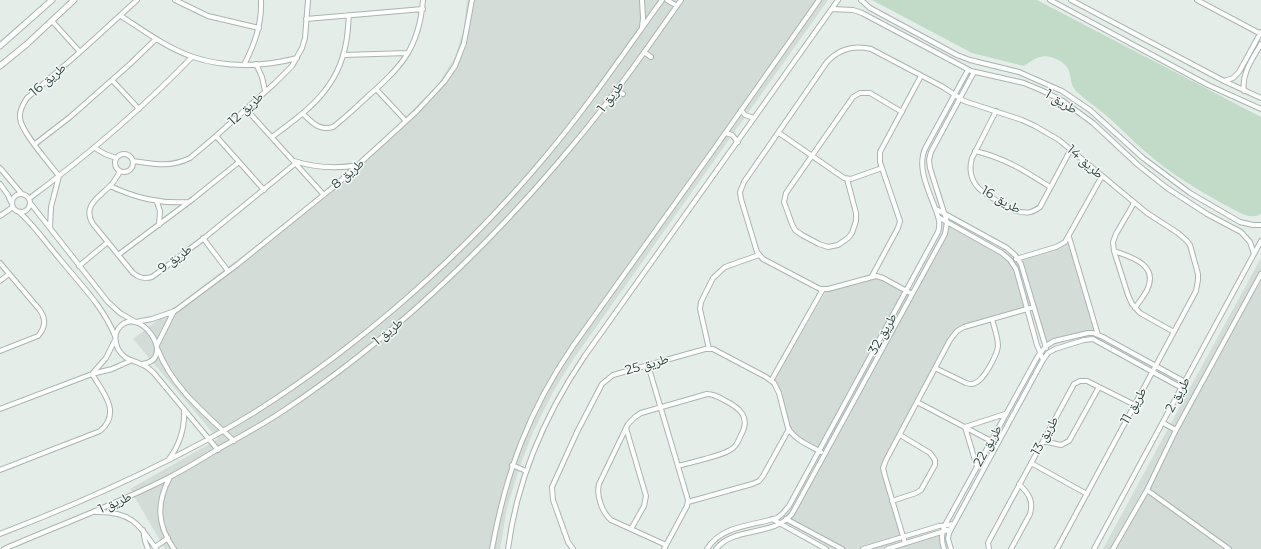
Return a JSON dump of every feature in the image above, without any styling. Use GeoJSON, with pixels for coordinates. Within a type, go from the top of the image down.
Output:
{"type":"FeatureCollection","features":[{"type":"Feature","properties":{"kind":"street"},"geometry":{"type":"LineString","coordinates":[[0,46],[52,0]]}},
{"type":"Feature","properties":{"kind":"street"},"geometry":{"type":"LineString","coordinates":[[0,66],[74,0]]}},
{"type":"Feature","properties":{"kind":"street","name":"طريق 16"},"geometry":{"type":"LineString","coordinates":[[59,176],[21,124],[21,107],[27,98],[121,16],[137,0]]}},
{"type":"Feature","properties":{"kind":"street"},"geometry":{"type":"LineString","coordinates":[[175,0],[208,16],[259,28]]}},
{"type":"Feature","properties":{"kind":"street"},"geometry":{"type":"LineString","coordinates":[[244,64],[254,45],[259,28],[261,0]]}},
{"type":"Feature","properties":{"kind":"street","name":"طريق 12"},"geometry":{"type":"LineString","coordinates":[[133,161],[160,165],[180,162],[190,158],[266,91],[286,72],[297,58],[305,38],[308,0]]}},
{"type":"Feature","properties":{"kind":"street"},"geometry":{"type":"LineString","coordinates":[[303,114],[316,126],[328,129],[333,127],[376,89],[393,72],[408,53],[419,28],[423,0]]}},
{"type":"Feature","properties":{"kind":"street","name":"طريق 8"},"geometry":{"type":"LineString","coordinates":[[135,322],[152,319],[174,311],[228,271],[324,195],[406,121],[431,97],[449,76],[455,66],[464,43],[472,0]]}},
{"type":"Feature","properties":{"kind":"street"},"geometry":{"type":"LineString","coordinates":[[642,0],[642,28]]}},
{"type":"Feature","properties":{"kind":"street","name":"طريق 1"},"geometry":{"type":"LineString","coordinates":[[0,534],[103,492],[168,460],[268,403],[328,361],[404,299],[457,251],[513,193],[544,158],[584,108],[662,0]]}},
{"type":"Feature","properties":{"kind":"street"},"geometry":{"type":"LineString","coordinates":[[667,0],[677,6]]}},
{"type":"Feature","properties":{"kind":"street","name":"طريق 1"},"geometry":{"type":"LineString","coordinates":[[4,549],[93,512],[170,477],[234,441],[284,410],[333,376],[399,323],[447,281],[492,237],[551,171],[616,90],[681,0]]}},
{"type":"Feature","properties":{"kind":"street"},"geometry":{"type":"LineString","coordinates":[[492,549],[499,511],[512,465],[533,414],[545,390],[566,356],[726,133],[819,0]]}},
{"type":"Feature","properties":{"kind":"street"},"geometry":{"type":"LineString","coordinates":[[508,549],[513,517],[526,471],[549,417],[578,367],[838,0]]}},
{"type":"Feature","properties":{"kind":"street","name":"طريق 1"},"geometry":{"type":"LineString","coordinates":[[861,0],[870,8],[957,55],[970,60],[1019,72],[1062,91],[1095,114],[1143,158],[1181,187],[1240,222],[1261,225]]}},
{"type":"Feature","properties":{"kind":"street"},"geometry":{"type":"LineString","coordinates":[[1050,0],[1188,74],[1231,96],[1261,109]]}},
{"type":"Feature","properties":{"kind":"street"},"geometry":{"type":"LineString","coordinates":[[1071,0],[1224,81],[1261,98]]}},
{"type":"Feature","properties":{"kind":"street"},"geometry":{"type":"LineString","coordinates":[[1197,0],[1261,33],[1239,72],[1233,78],[1224,81]]}},
{"type":"Feature","properties":{"kind":"street"},"geometry":{"type":"LineString","coordinates":[[306,18],[422,9]]}},
{"type":"Feature","properties":{"kind":"street","name":"طريق 1"},"geometry":{"type":"LineString","coordinates":[[832,9],[853,10],[862,13],[968,70],[1024,83],[1063,101],[1094,123],[1138,165],[1167,188],[1194,206],[1241,232],[1250,242],[1254,254]]}},
{"type":"Feature","properties":{"kind":"street"},"geometry":{"type":"LineString","coordinates":[[272,137],[303,114],[328,88],[339,68],[343,55],[349,15]]}},
{"type":"Feature","properties":{"kind":"street"},"geometry":{"type":"LineString","coordinates":[[121,16],[156,39],[192,57],[218,63],[244,64],[276,63],[297,58]]}},
{"type":"Feature","properties":{"kind":"street"},"geometry":{"type":"LineString","coordinates":[[52,21],[80,52]]}},
{"type":"Feature","properties":{"kind":"street"},"geometry":{"type":"LineString","coordinates":[[35,144],[59,126],[156,39]]}},
{"type":"Feature","properties":{"kind":"street"},"geometry":{"type":"LineString","coordinates":[[1244,91],[1244,77],[1261,44]]}},
{"type":"Feature","properties":{"kind":"street","name":"طريق 14"},"geometry":{"type":"LineString","coordinates":[[759,255],[742,204],[740,192],[744,182],[827,62],[836,54],[847,49],[859,47],[871,49],[960,99],[1015,117],[1053,136],[1071,149],[1134,203],[1182,236],[1190,245],[1194,260]]}},
{"type":"Feature","properties":{"kind":"street"},"geometry":{"type":"LineString","coordinates":[[644,52],[651,57]]}},
{"type":"Feature","properties":{"kind":"street"},"geometry":{"type":"LineString","coordinates":[[343,55],[408,53]]}},
{"type":"Feature","properties":{"kind":"street"},"geometry":{"type":"LineString","coordinates":[[30,198],[95,148],[139,109],[192,57]]}},
{"type":"Feature","properties":{"kind":"street"},"geometry":{"type":"LineString","coordinates":[[256,64],[266,91]]}},
{"type":"Feature","properties":{"kind":"street"},"geometry":{"type":"LineString","coordinates":[[1188,74],[1193,65]]}},
{"type":"Feature","properties":{"kind":"street","name":"طريق 32"},"geometry":{"type":"LineString","coordinates":[[707,549],[718,536],[729,530],[779,516],[789,506],[819,451],[938,232],[940,225],[921,160],[923,153],[968,70]]}},
{"type":"Feature","properties":{"kind":"street","name":"طريق 32"},"geometry":{"type":"LineString","coordinates":[[716,549],[731,538],[781,524],[795,509],[945,234],[945,214],[928,160],[974,72]]}},
{"type":"Feature","properties":{"kind":"street"},"geometry":{"type":"LineString","coordinates":[[872,276],[898,228],[900,220],[882,168],[880,152],[921,76]]}},
{"type":"Feature","properties":{"kind":"street"},"geometry":{"type":"LineString","coordinates":[[112,80],[139,109]]}},
{"type":"Feature","properties":{"kind":"street"},"geometry":{"type":"LineString","coordinates":[[376,89],[406,121]]}},
{"type":"Feature","properties":{"kind":"street"},"geometry":{"type":"LineString","coordinates":[[616,90],[623,94]]}},
{"type":"Feature","properties":{"kind":"street"},"geometry":{"type":"LineString","coordinates":[[847,179],[856,213],[855,228],[848,238],[838,245],[828,246],[819,244],[795,230],[784,202],[784,197],[788,189],[855,95],[865,92],[870,93],[902,112]]}},
{"type":"Feature","properties":{"kind":"street"},"geometry":{"type":"LineString","coordinates":[[246,109],[324,195]]}},
{"type":"Feature","properties":{"kind":"street"},"geometry":{"type":"LineString","coordinates":[[741,110],[745,115],[754,118]]}},
{"type":"Feature","properties":{"kind":"street","name":"طريق 16"},"geometry":{"type":"LineString","coordinates":[[996,111],[970,165],[972,180],[981,191],[1017,211],[1023,213],[1034,212],[1040,207],[1071,149]]}},
{"type":"Feature","properties":{"kind":"street"},"geometry":{"type":"LineString","coordinates":[[778,132],[811,156],[847,179],[882,168]]}},
{"type":"Feature","properties":{"kind":"street"},"geometry":{"type":"LineString","coordinates":[[726,133],[732,134],[738,142]]}},
{"type":"Feature","properties":{"kind":"street"},"geometry":{"type":"LineString","coordinates":[[216,136],[264,190]]}},
{"type":"Feature","properties":{"kind":"street"},"geometry":{"type":"LineString","coordinates":[[95,148],[116,158]]}},
{"type":"Feature","properties":{"kind":"street"},"geometry":{"type":"LineString","coordinates":[[976,151],[1005,160],[1019,167],[1050,187]]}},
{"type":"Feature","properties":{"kind":"street"},"geometry":{"type":"LineString","coordinates":[[121,154],[127,154],[133,161],[130,169],[120,171],[116,167],[115,160],[121,154]]}},
{"type":"Feature","properties":{"kind":"street"},"geometry":{"type":"LineString","coordinates":[[118,255],[190,202],[239,162]]}},
{"type":"Feature","properties":{"kind":"street"},"geometry":{"type":"LineString","coordinates":[[295,162],[326,168],[359,165]]}},
{"type":"Feature","properties":{"kind":"street","name":"طريق 9"},"geometry":{"type":"LineString","coordinates":[[120,171],[110,186],[91,205],[89,213],[91,221],[136,276],[148,278],[152,277],[204,238],[264,190],[295,162]]}},
{"type":"Feature","properties":{"kind":"street"},"geometry":{"type":"LineString","coordinates":[[0,168],[21,193],[26,194],[30,198],[31,204],[108,302],[120,313],[149,331],[165,366],[182,389],[198,407],[234,441]]}},
{"type":"Feature","properties":{"kind":"street"},"geometry":{"type":"LineString","coordinates":[[50,228],[51,207],[59,176]]}},
{"type":"Feature","properties":{"kind":"street"},"geometry":{"type":"LineString","coordinates":[[1011,261],[1061,245],[1069,237],[1102,176]]}},
{"type":"Feature","properties":{"kind":"street"},"geometry":{"type":"LineString","coordinates":[[0,184],[8,195],[12,206],[30,222],[105,317],[120,352],[130,361],[142,364],[157,377],[218,450]]}},
{"type":"Feature","properties":{"kind":"street"},"geometry":{"type":"LineString","coordinates":[[110,186],[138,197],[157,202],[190,202]]}},
{"type":"Feature","properties":{"kind":"street"},"geometry":{"type":"LineString","coordinates":[[12,206],[12,200],[15,196],[21,193]]}},
{"type":"Feature","properties":{"kind":"street"},"geometry":{"type":"LineString","coordinates":[[157,202],[161,216],[159,225]]}},
{"type":"Feature","properties":{"kind":"street"},"geometry":{"type":"LineString","coordinates":[[1134,203],[1116,234],[1113,242],[1114,251],[1128,295],[1135,308],[1146,317],[1174,332]]}},
{"type":"Feature","properties":{"kind":"street"},"geometry":{"type":"LineString","coordinates":[[19,212],[26,211],[31,204]]}},
{"type":"Feature","properties":{"kind":"street"},"geometry":{"type":"LineString","coordinates":[[0,216],[12,206]]}},
{"type":"Feature","properties":{"kind":"street"},"geometry":{"type":"LineString","coordinates":[[935,209],[1007,248],[1018,259],[1023,269],[1048,353],[1055,348],[1088,339],[1093,340],[1182,388]]}},
{"type":"Feature","properties":{"kind":"street"},"geometry":{"type":"LineString","coordinates":[[938,217],[1002,253],[1011,261],[1018,274],[1043,360]]}},
{"type":"Feature","properties":{"kind":"street"},"geometry":{"type":"LineString","coordinates":[[1069,237],[1101,343]]}},
{"type":"Feature","properties":{"kind":"street"},"geometry":{"type":"LineString","coordinates":[[204,238],[228,271]]}},
{"type":"Feature","properties":{"kind":"street","name":"طريق 2"},"geometry":{"type":"LineString","coordinates":[[1094,549],[1261,241]]}},
{"type":"Feature","properties":{"kind":"street"},"geometry":{"type":"LineString","coordinates":[[79,266],[108,242]]}},
{"type":"Feature","properties":{"kind":"street"},"geometry":{"type":"LineString","coordinates":[[1114,251],[1142,263],[1149,273],[1150,278],[1147,290],[1135,308]]}},
{"type":"Feature","properties":{"kind":"street"},"geometry":{"type":"LineString","coordinates":[[825,454],[798,439],[789,429],[778,393],[771,381],[715,350],[709,349],[700,309],[701,302],[713,278],[725,267],[759,255],[816,287],[823,289],[872,276],[883,278],[912,294]]}},
{"type":"Feature","properties":{"kind":"street","name":"طريق 11"},"geometry":{"type":"LineString","coordinates":[[1057,549],[1196,291],[1198,280],[1194,260]]}},
{"type":"Feature","properties":{"kind":"street"},"geometry":{"type":"LineString","coordinates":[[0,263],[43,314],[45,320],[42,331],[38,336],[0,351]]}},
{"type":"Feature","properties":{"kind":"street"},"geometry":{"type":"LineString","coordinates":[[0,281],[9,274]]}},
{"type":"Feature","properties":{"kind":"street","name":"طريق 2"},"geometry":{"type":"LineString","coordinates":[[1113,549],[1261,274]]}},
{"type":"Feature","properties":{"kind":"street"},"geometry":{"type":"LineString","coordinates":[[771,381],[823,289]]}},
{"type":"Feature","properties":{"kind":"street"},"geometry":{"type":"LineString","coordinates":[[905,544],[883,468],[935,368],[952,337],[957,331],[971,324],[1034,307]]}},
{"type":"Feature","properties":{"kind":"street","name":"طريق 8"},"geometry":{"type":"LineString","coordinates":[[157,346],[174,311]]}},
{"type":"Feature","properties":{"kind":"street"},"geometry":{"type":"LineString","coordinates":[[935,368],[966,383],[971,384],[979,381],[987,370],[998,349],[997,337],[992,319]]}},
{"type":"Feature","properties":{"kind":"street"},"geometry":{"type":"LineString","coordinates":[[92,374],[106,358],[119,328],[123,324],[135,322]]}},
{"type":"Feature","properties":{"kind":"street"},"geometry":{"type":"LineString","coordinates":[[1046,346],[1054,341],[1088,332],[1098,334],[1185,382]]}},
{"type":"Feature","properties":{"kind":"street"},"geometry":{"type":"LineString","coordinates":[[142,364],[154,359],[157,346]]}},
{"type":"Feature","properties":{"kind":"street","name":"طريق 22"},"geometry":{"type":"LineString","coordinates":[[944,549],[942,532],[945,524],[1040,352],[1046,346]]}},
{"type":"Feature","properties":{"kind":"street","name":"طريق 25"},"geometry":{"type":"LineString","coordinates":[[573,549],[568,542],[551,491],[577,432],[602,384],[613,376],[709,349]]}},
{"type":"Feature","properties":{"kind":"street","name":"طريق 22"},"geometry":{"type":"LineString","coordinates":[[951,529],[1048,353]]}},
{"type":"Feature","properties":{"kind":"street"},"geometry":{"type":"LineString","coordinates":[[0,409],[92,374],[112,369],[130,361]]}},
{"type":"Feature","properties":{"kind":"street"},"geometry":{"type":"LineString","coordinates":[[648,365],[660,407],[678,466],[688,502],[665,547],[609,518],[605,514],[598,494],[599,484],[631,420],[638,415],[660,407],[711,394],[738,408],[743,414],[745,427],[732,449],[678,466]]}},
{"type":"Feature","properties":{"kind":"street"},"geometry":{"type":"LineString","coordinates":[[0,470],[100,431],[106,426],[109,420],[110,404],[92,374]]}},
{"type":"Feature","properties":{"kind":"street","name":"طريق 13"},"geometry":{"type":"LineString","coordinates":[[989,549],[988,543],[990,539],[1074,384],[1080,381],[1087,381],[1135,405]]}},
{"type":"Feature","properties":{"kind":"street"},"geometry":{"type":"LineString","coordinates":[[1043,441],[1061,445],[1069,442],[1099,387]]}},
{"type":"Feature","properties":{"kind":"street"},"geometry":{"type":"LineString","coordinates":[[917,402],[997,445]]}},
{"type":"Feature","properties":{"kind":"street"},"geometry":{"type":"LineString","coordinates":[[168,460],[176,449],[182,436],[184,409]]}},
{"type":"Feature","properties":{"kind":"street"},"geometry":{"type":"LineString","coordinates":[[965,427],[1006,414]]}},
{"type":"Feature","properties":{"kind":"street"},"geometry":{"type":"LineString","coordinates":[[1163,423],[1176,430]]}},
{"type":"Feature","properties":{"kind":"street"},"geometry":{"type":"LineString","coordinates":[[965,427],[977,467]]}},
{"type":"Feature","properties":{"kind":"street"},"geometry":{"type":"LineString","coordinates":[[626,428],[646,496],[644,506],[631,529]]}},
{"type":"Feature","properties":{"kind":"street"},"geometry":{"type":"LineString","coordinates":[[688,502],[759,481],[764,476],[789,429]]}},
{"type":"Feature","properties":{"kind":"street"},"geometry":{"type":"LineString","coordinates":[[892,501],[921,490],[935,466],[935,460],[930,453],[900,434]]}},
{"type":"Feature","properties":{"kind":"street"},"geometry":{"type":"LineString","coordinates":[[1030,463],[1087,494]]}},
{"type":"Feature","properties":{"kind":"street"},"geometry":{"type":"LineString","coordinates":[[512,465],[526,471]]}},
{"type":"Feature","properties":{"kind":"street"},"geometry":{"type":"LineString","coordinates":[[170,477],[162,493],[160,510],[161,522],[174,549]]}},
{"type":"Feature","properties":{"kind":"street"},"geometry":{"type":"LineString","coordinates":[[1011,549],[1032,508],[1030,497],[1019,484]]}},
{"type":"Feature","properties":{"kind":"street"},"geometry":{"type":"LineString","coordinates":[[1146,490],[1229,549]]}},
{"type":"Feature","properties":{"kind":"street"},"geometry":{"type":"LineString","coordinates":[[93,512],[118,514],[136,522],[156,548],[168,538]]}},
{"type":"Feature","properties":{"kind":"street"},"geometry":{"type":"LineString","coordinates":[[779,516],[842,549]]}},
{"type":"Feature","properties":{"kind":"street"},"geometry":{"type":"LineString","coordinates":[[772,519],[826,549]]}},
{"type":"Feature","properties":{"kind":"street"},"geometry":{"type":"LineString","coordinates":[[863,549],[945,524],[954,524]]}},
{"type":"Feature","properties":{"kind":"street"},"geometry":{"type":"LineString","coordinates":[[887,549],[951,529]]}},
{"type":"Feature","properties":{"kind":"street"},"geometry":{"type":"LineString","coordinates":[[951,529],[948,536],[951,549]]}},
{"type":"Feature","properties":{"kind":"street"},"geometry":{"type":"LineString","coordinates":[[143,530],[148,549]]}},
{"type":"Feature","properties":{"kind":"shaded area"},"geometry":{"type":"Polygon","coordinates":[[[467,0],[828,0],[572,361],[554,390],[533,432],[520,466],[507,508],[500,549],[165,549],[130,489],[218,439],[133,339],[295,216],[381,141],[437,86],[455,57],[464,28],[467,0]]]}},
{"type":"Feature","properties":{"kind":"shaded area"},"geometry":{"type":"Polygon","coordinates":[[[942,216],[1011,255],[1021,256],[1057,244],[1071,235],[1102,339],[1087,336],[1057,344],[1044,352],[1030,306],[962,326],[951,336],[881,468],[902,540],[949,527],[945,535],[947,549],[832,549],[781,520],[793,507],[823,451],[792,431],[789,426],[781,393],[774,381],[826,291],[871,278],[879,278],[909,294],[941,234],[943,228],[942,216]]]}},
{"type":"Feature","properties":{"kind":"shaded area"},"geometry":{"type":"Polygon","coordinates":[[[1261,258],[1261,549],[1103,549],[1190,388],[1261,258]]]}},
{"type":"Feature","properties":{"kind":"green space"},"geometry":{"type":"Polygon","coordinates":[[[872,0],[1037,0],[1261,117],[1261,214],[1256,216],[1247,216],[1238,212],[1175,175],[1156,161],[1099,109],[1076,91],[1073,87],[1068,68],[1060,61],[1045,56],[1037,58],[1024,66],[972,53],[872,0]]]}}]}
